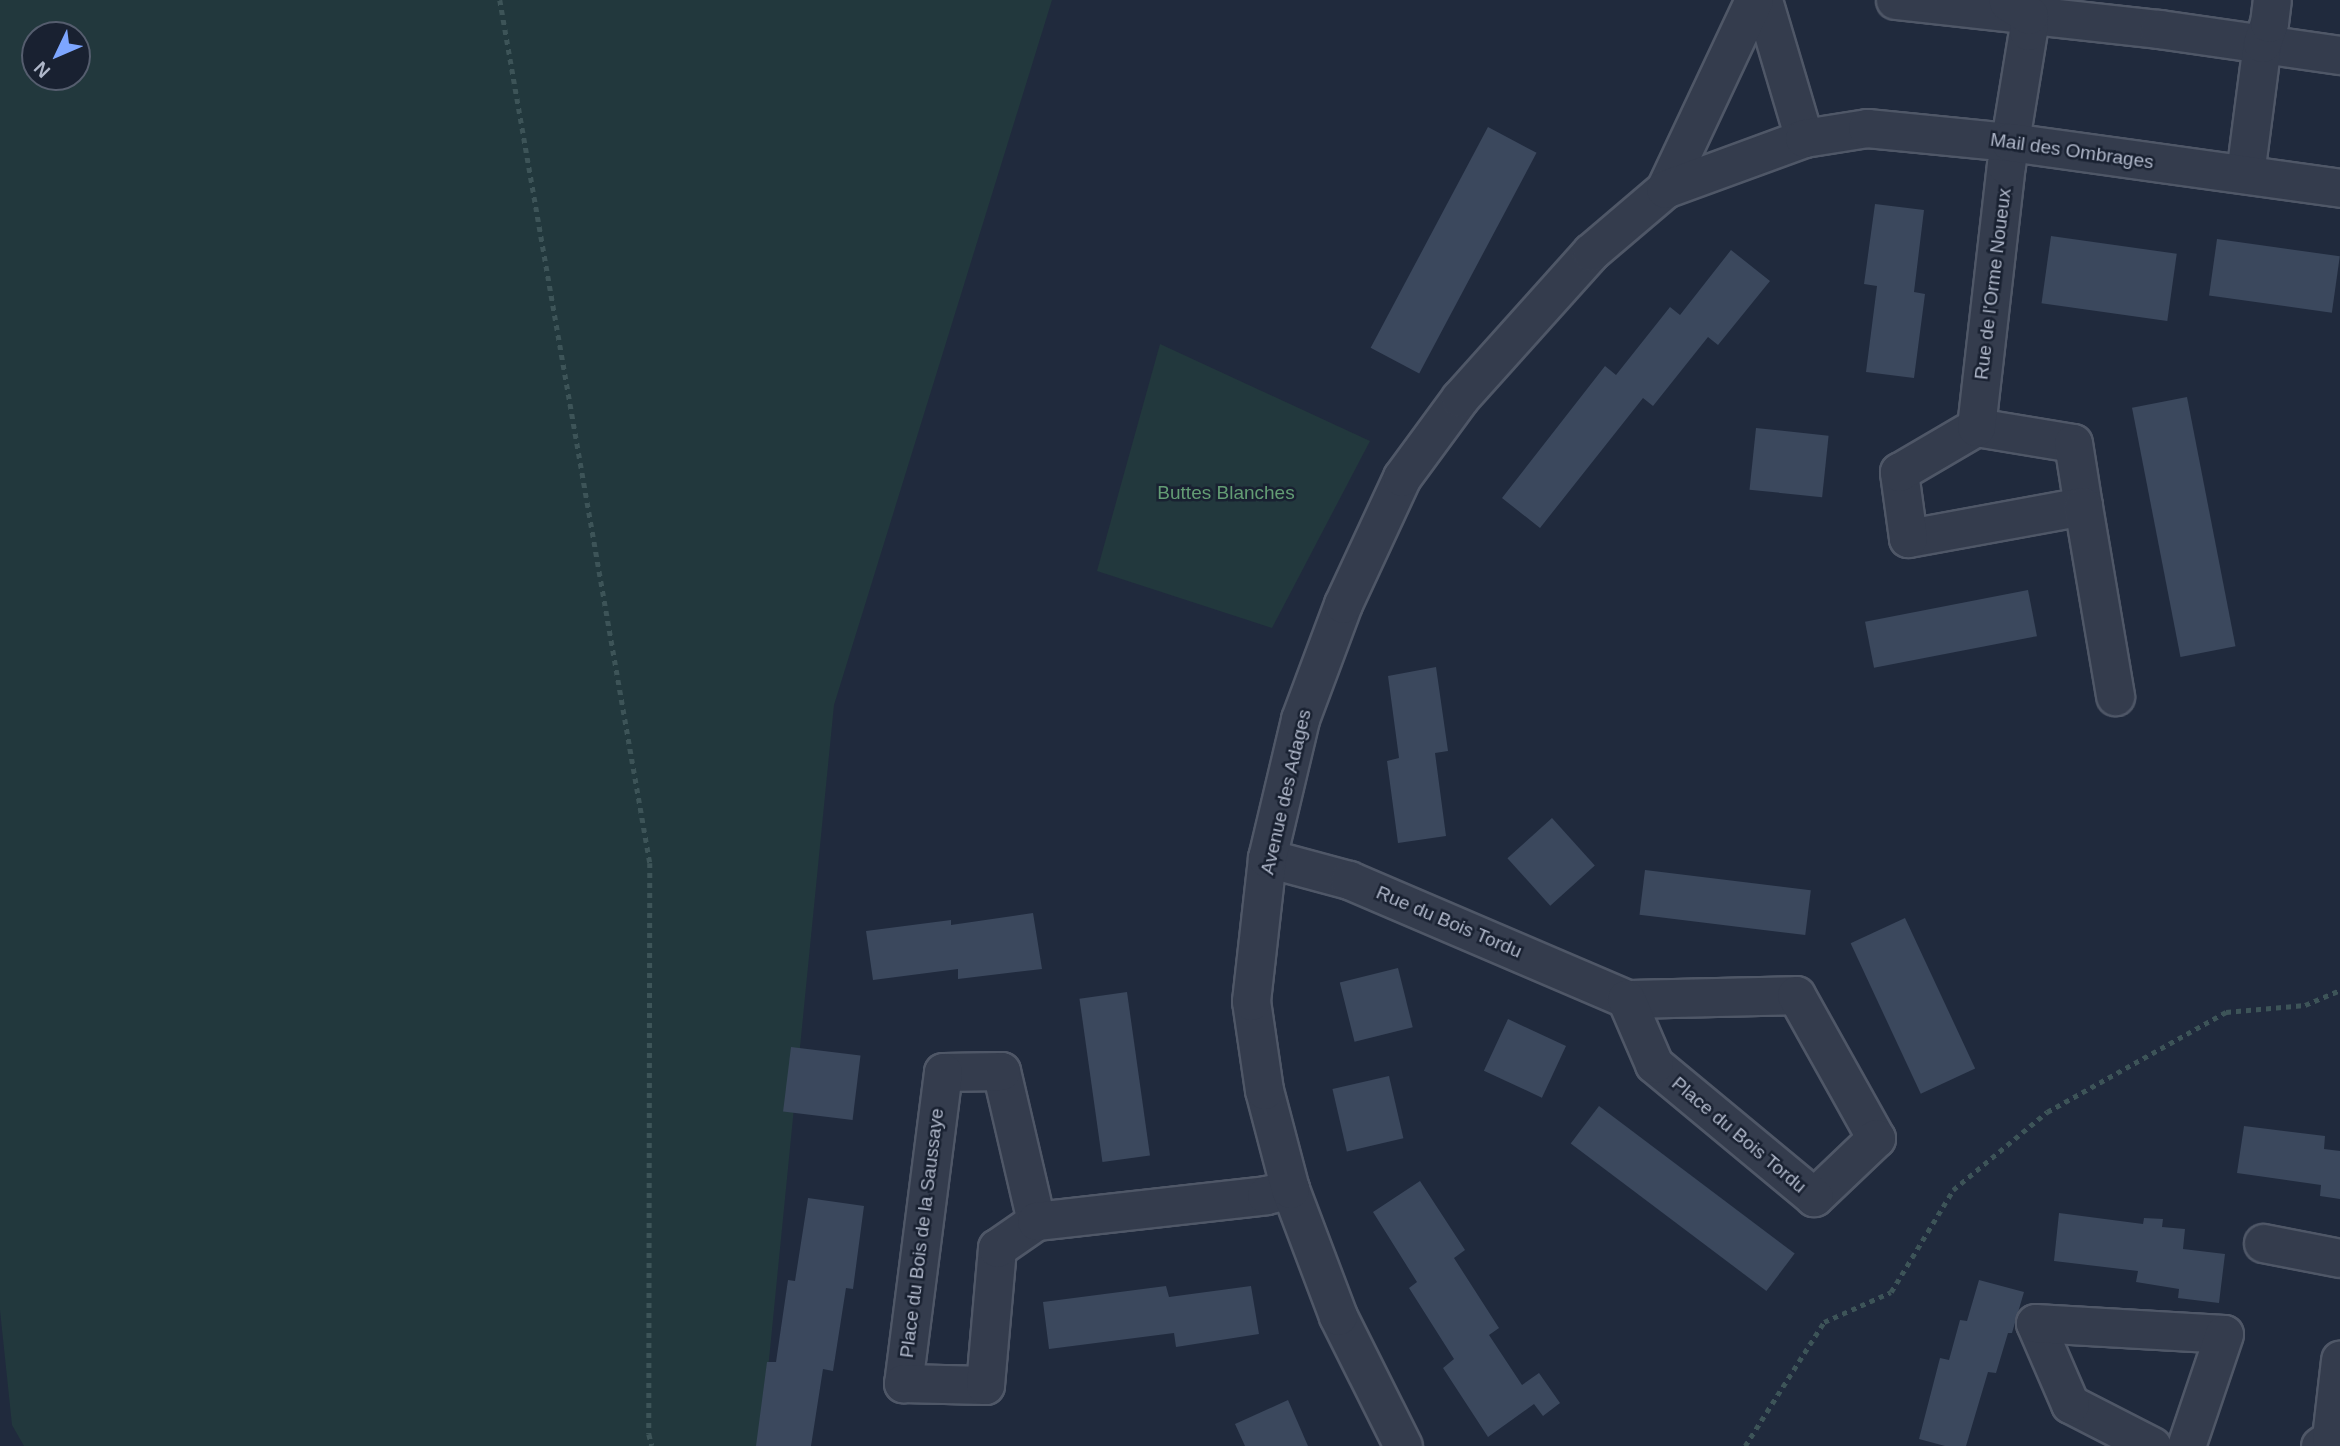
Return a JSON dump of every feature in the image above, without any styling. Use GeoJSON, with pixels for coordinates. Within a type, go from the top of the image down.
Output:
{"type":"FeatureCollection","features":[{"type":"Feature","properties":{"kind":"street"},"geometry":{"type":"LineString","coordinates":[[1665,189],[1754,0]]}},
{"type":"Feature","properties":{"kind":"street"},"geometry":{"type":"LineString","coordinates":[[1763,0],[1804,138]]}},
{"type":"Feature","properties":{"kind":"street"},"geometry":{"type":"LineString","coordinates":[[1895,0],[2017,7],[2340,55]]}},
{"type":"Feature","properties":{"kind":"street"},"geometry":{"type":"LineString","coordinates":[[2245,174],[2262,43],[2269,23],[2272,0]]}},
{"type":"Feature","properties":{"kind":"street","name":"Rue de l'Orme Noueux"},"geometry":{"type":"LineString","coordinates":[[1976,427],[2010,142],[2017,7]]}},
{"type":"Feature","properties":{"kind":"street","name":"Mail des Ombrages"},"geometry":{"type":"LineString","coordinates":[[1665,189],[1804,138],[1867,128],[2010,142],[2340,188]]}},
{"type":"Feature","properties":{"kind":"street","name":"Avenue des Adages"},"geometry":{"type":"LineString","coordinates":[[1403,1446],[1338,1316],[1290,1189],[1264,1090],[1251,1001],[1267,858],[1300,719],[1343,604],[1402,477],[1460,398],[1591,252],[1665,189]]}},
{"type":"Feature","properties":{"kind":"street"},"geometry":{"type":"LineString","coordinates":[[2082,506],[1908,538],[1899,472],[1976,427],[2073,443],[2115,696]]}},
{"type":"Feature","properties":{"kind":"street","name":"Rue du Bois Tordu"},"geometry":{"type":"LineString","coordinates":[[1267,858],[1349,880],[1626,999]]}},
{"type":"Feature","properties":{"kind":"street","name":"Place du Bois Tordu"},"geometry":{"type":"LineString","coordinates":[[1796,996],[1876,1138],[1814,1197],[1654,1064],[1626,999],[1796,996]]}},
{"type":"Feature","properties":{"kind":"street","name":"Place du Bois de la Saussaye"},"geometry":{"type":"LineString","coordinates":[[1001,1071],[1036,1221],[997,1248],[985,1385],[903,1383],[943,1072],[1001,1071]]}},
{"type":"Feature","properties":{"kind":"street"},"geometry":{"type":"LineString","coordinates":[[1036,1221],[1266,1195],[1290,1189]]}},
{"type":"Feature","properties":{"kind":"street"},"geometry":{"type":"LineString","coordinates":[[2263,1242],[2340,1258]]}},
{"type":"Feature","properties":{"kind":"street"},"geometry":{"type":"LineString","coordinates":[[2152,1446],[2070,1404],[2035,1323],[2224,1334],[2186,1446]]}},
{"type":"Feature","properties":{"kind":"street"},"geometry":{"type":"LineString","coordinates":[[2320,1446],[2331,1438],[2340,1360]]}},
{"type":"Feature","properties":{"kind":"path"},"geometry":{"type":"LineString","coordinates":[[500,0],[650,863],[649,1434],[652,1446]]}},
{"type":"Feature","properties":{"kind":"path"},"geometry":{"type":"LineString","coordinates":[[1745,1446],[1824,1322],[1891,1292],[1953,1191],[2046,1112],[2226,1012],[2305,1005],[2340,990]]}},
{"type":"Feature","properties":{"kind":"green space"},"geometry":{"type":"Polygon","coordinates":[[[0,0],[1052,0],[834,705],[761,1440],[765,1446],[24,1446],[12,1425],[0,1310],[0,0]]]}},
{"type":"Feature","properties":{"kind":"green space","name":"Buttes Blanches"},"geometry":{"type":"Polygon","coordinates":[[[1160,344],[1370,441],[1272,628],[1097,571],[1160,344]]]}},
{"type":"Feature","properties":{"kind":"building"},"geometry":{"type":"Polygon","coordinates":[[[1488,127],[1537,153],[1419,374],[1371,348],[1488,127]]]}},
{"type":"Feature","properties":{"kind":"building"},"geometry":{"type":"Polygon","coordinates":[[[1875,204],[1924,210],[1914,292],[1925,294],[1914,378],[1866,372],[1877,286],[1864,284],[1875,204]]]}},
{"type":"Feature","properties":{"kind":"building"},"geometry":{"type":"Polygon","coordinates":[[[2051,236],[2177,254],[2167,321],[2042,303],[2051,236]]]}},
{"type":"Feature","properties":{"kind":"building"},"geometry":{"type":"Polygon","coordinates":[[[2217,239],[2340,256],[2332,313],[2209,295],[2217,239]]]}},
{"type":"Feature","properties":{"kind":"building"},"geometry":{"type":"Polygon","coordinates":[[[1731,250],[1770,281],[1718,345],[1708,337],[1653,406],[1643,398],[1540,528],[1502,498],[1605,366],[1616,375],[1670,307],[1680,315],[1731,250]]]}},
{"type":"Feature","properties":{"kind":"building"},"geometry":{"type":"Polygon","coordinates":[[[2187,397],[2235,646],[2180,657],[2132,408],[2187,397]]]}},
{"type":"Feature","properties":{"kind":"building"},"geometry":{"type":"Polygon","coordinates":[[[1756,428],[1829,436],[1822,497],[1750,490],[1756,428]]]}},
{"type":"Feature","properties":{"kind":"building"},"geometry":{"type":"Polygon","coordinates":[[[2028,590],[2037,636],[1874,668],[1865,622],[2028,590]]]}},
{"type":"Feature","properties":{"kind":"building"},"geometry":{"type":"Polygon","coordinates":[[[1436,667],[1448,751],[1435,753],[1446,836],[1398,843],[1387,761],[1399,758],[1388,676],[1436,667]]]}},
{"type":"Feature","properties":{"kind":"building"},"geometry":{"type":"Polygon","coordinates":[[[1552,818],[1595,866],[1550,906],[1507,858],[1552,818]]]}},
{"type":"Feature","properties":{"kind":"building"},"geometry":{"type":"Polygon","coordinates":[[[1645,870],[1811,890],[1805,935],[1640,915],[1645,870]]]}},
{"type":"Feature","properties":{"kind":"building"},"geometry":{"type":"Polygon","coordinates":[[[1033,913],[1042,969],[958,979],[958,969],[873,980],[866,931],[951,920],[951,925],[1033,913]]]}},
{"type":"Feature","properties":{"kind":"building"},"geometry":{"type":"Polygon","coordinates":[[[1905,918],[1975,1068],[1921,1094],[1851,943],[1905,918]]]}},
{"type":"Feature","properties":{"kind":"building"},"geometry":{"type":"Polygon","coordinates":[[[1398,968],[1413,1027],[1355,1042],[1340,983],[1398,968]]]}},
{"type":"Feature","properties":{"kind":"building"},"geometry":{"type":"Polygon","coordinates":[[[1127,992],[1150,1155],[1102,1162],[1079,999],[1127,992]]]}},
{"type":"Feature","properties":{"kind":"building"},"geometry":{"type":"Polygon","coordinates":[[[1508,1019],[1566,1046],[1542,1098],[1484,1071],[1508,1019]]]}},
{"type":"Feature","properties":{"kind":"building"},"geometry":{"type":"Polygon","coordinates":[[[791,1047],[860,1056],[853,1120],[783,1112],[791,1047]]]}},
{"type":"Feature","properties":{"kind":"building"},"geometry":{"type":"Polygon","coordinates":[[[1389,1076],[1403,1138],[1347,1151],[1332,1089],[1389,1076]]]}},
{"type":"Feature","properties":{"kind":"building"},"geometry":{"type":"Polygon","coordinates":[[[1599,1106],[1795,1253],[1766,1291],[1571,1144],[1599,1106]]]}},
{"type":"Feature","properties":{"kind":"building"},"geometry":{"type":"Polygon","coordinates":[[[2244,1126],[2325,1136],[2324,1149],[2340,1151],[2340,1199],[2320,1196],[2321,1185],[2237,1173],[2244,1126]]]}},
{"type":"Feature","properties":{"kind":"building"},"geometry":{"type":"Polygon","coordinates":[[[1420,1181],[1465,1250],[1454,1258],[1499,1328],[1489,1335],[1522,1385],[1539,1373],[1560,1403],[1543,1416],[1534,1404],[1488,1437],[1443,1368],[1454,1359],[1409,1288],[1417,1282],[1373,1212],[1420,1181]]]}},
{"type":"Feature","properties":{"kind":"building"},"geometry":{"type":"Polygon","coordinates":[[[808,1198],[864,1206],[853,1289],[846,1288],[833,1371],[823,1369],[811,1446],[756,1446],[767,1362],[776,1362],[788,1280],[795,1281],[808,1198]]]}},
{"type":"Feature","properties":{"kind":"building"},"geometry":{"type":"Polygon","coordinates":[[[2059,1213],[2143,1224],[2144,1218],[2163,1219],[2162,1227],[2185,1229],[2183,1249],[2225,1254],[2219,1303],[2178,1298],[2179,1289],[2136,1282],[2138,1271],[2054,1261],[2059,1213]]]}},
{"type":"Feature","properties":{"kind":"building"},"geometry":{"type":"Polygon","coordinates":[[[1979,1280],[2024,1292],[2012,1333],[2008,1333],[1996,1373],[1988,1372],[1966,1446],[1945,1446],[1919,1439],[1940,1358],[1949,1360],[1960,1320],[1967,1321],[1979,1280]]]}},
{"type":"Feature","properties":{"kind":"building"},"geometry":{"type":"Polygon","coordinates":[[[1166,1286],[1169,1297],[1251,1286],[1259,1334],[1176,1347],[1174,1333],[1049,1349],[1043,1302],[1166,1286]]]}},
{"type":"Feature","properties":{"kind":"building"},"geometry":{"type":"Polygon","coordinates":[[[1288,1400],[1308,1446],[1245,1446],[1235,1424],[1288,1400]]]}}]}
